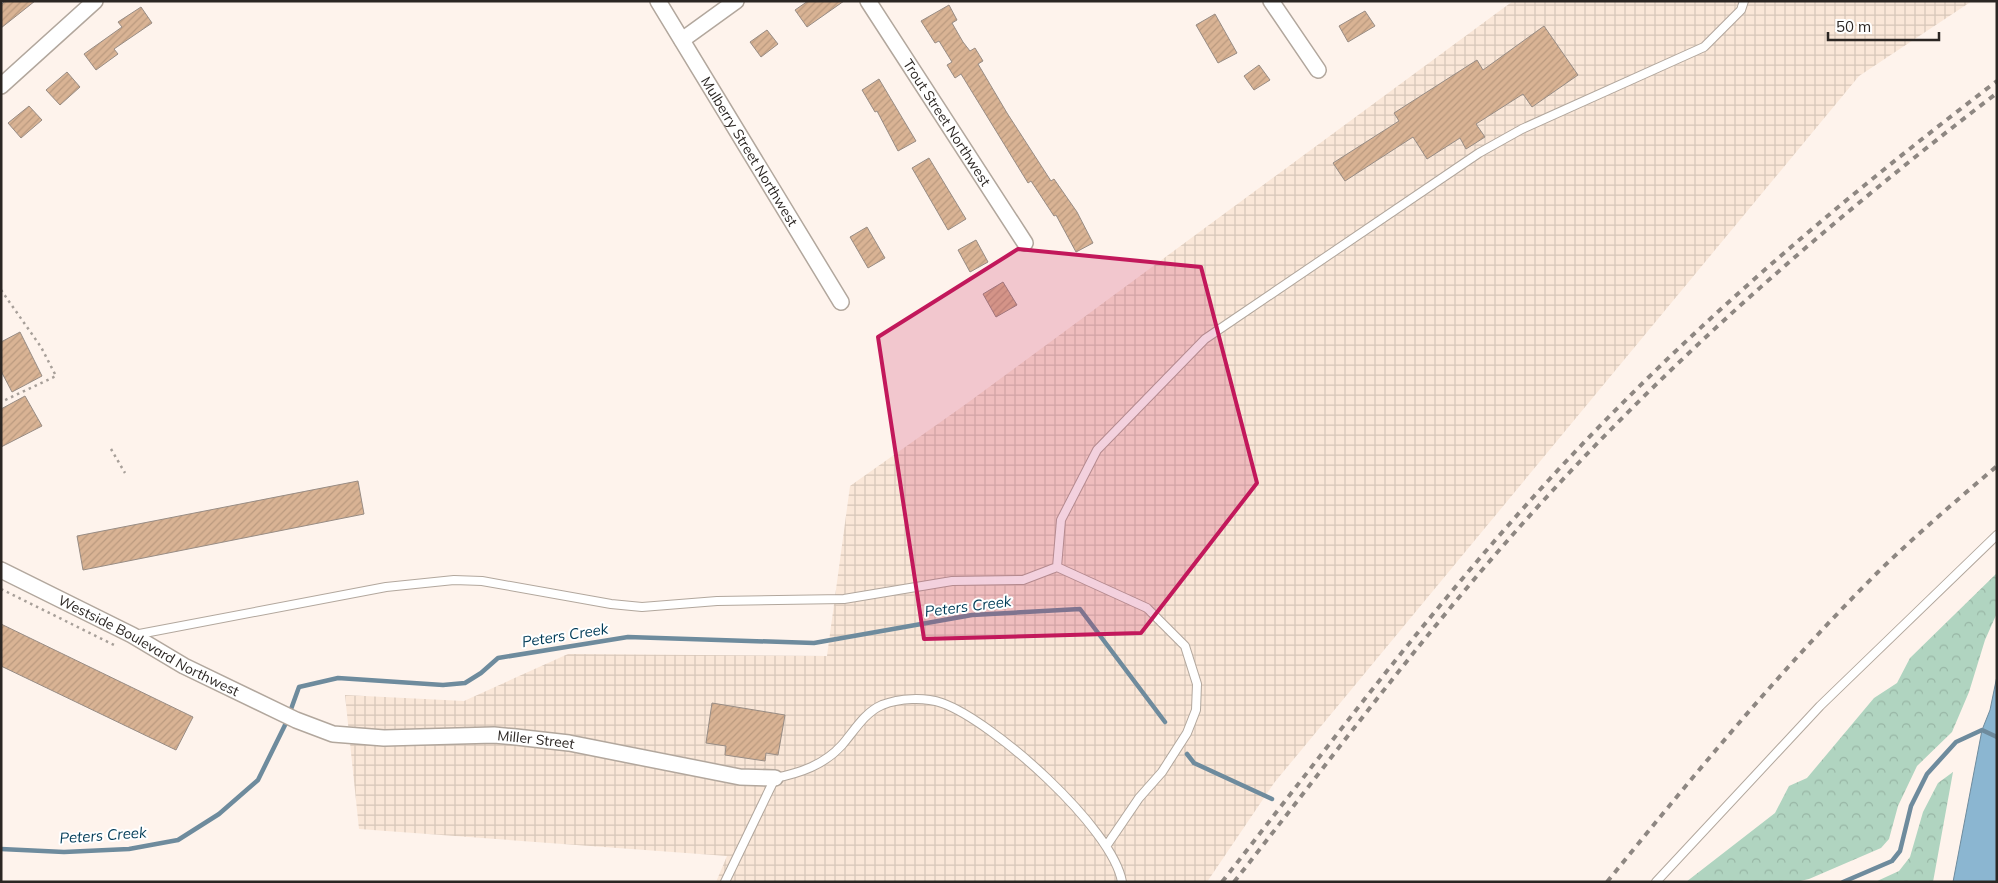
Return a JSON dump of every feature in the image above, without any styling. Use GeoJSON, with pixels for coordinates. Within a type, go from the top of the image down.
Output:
{"type":"FeatureCollection","features":[{"type":"Feature","properties":{"kind":"street"},"geometry":{"type":"LineString","coordinates":[[1,86],[95,1]]}},
{"type":"Feature","properties":{"kind":"street","name":"Mulberry Street Northwest"},"geometry":{"type":"LineString","coordinates":[[658,1],[841,302]]}},
{"type":"Feature","properties":{"kind":"street"},"geometry":{"type":"LineString","coordinates":[[682,40],[736,1]]}},
{"type":"Feature","properties":{"kind":"street","name":"Trout Street Northwest"},"geometry":{"type":"LineString","coordinates":[[868,1],[1025,243]]}},
{"type":"Feature","properties":{"kind":"street"},"geometry":{"type":"LineString","coordinates":[[1271,1],[1318,70]]}},
{"type":"Feature","properties":{"kind":"street","name":"Westside Boulevard Northwest"},"geometry":{"type":"LineString","coordinates":[[1,570],[132,635],[184,666],[296,720]]}},
{"type":"Feature","properties":{"kind":"street","name":"Miller Street"},"geometry":{"type":"LineString","coordinates":[[296,720],[333,734],[355,736],[384,738],[494,735],[560,742],[740,777],[775,778]]}},
{"type":"Feature","properties":{"kind":"lane"},"geometry":{"type":"LineString","coordinates":[[1057,567],[1061,520],[1097,450],[1205,339],[1479,154],[1522,129],[1704,47],[1741,10],[1744,1]]}},
{"type":"Feature","properties":{"kind":"lane"},"geometry":{"type":"LineString","coordinates":[[1656,882],[1820,706],[1997,535]]}},
{"type":"Feature","properties":{"kind":"lane"},"geometry":{"type":"LineString","coordinates":[[132,635],[386,587],[454,580],[482,581],[611,604],[642,607],[716,601],[844,599],[952,581],[1023,580],[1057,567],[1147,608],[1185,646],[1197,684],[1196,710],[1192,722],[1162,772],[1139,798],[1107,845]]}},
{"type":"Feature","properties":{"kind":"lane"},"geometry":{"type":"LineString","coordinates":[[725,882],[775,778],[796,774],[830,756],[870,712],[883,705],[902,700],[920,699],[942,703],[1000,737],[1086,817],[1107,845],[1115,860],[1122,882]]}},
{"type":"Feature","properties":{"kind":"path"},"geometry":{"type":"LineString","coordinates":[[1,290],[41,347],[56,376],[50,381],[1,402]]}},
{"type":"Feature","properties":{"kind":"path"},"geometry":{"type":"LineString","coordinates":[[112,449],[125,473]]}},
{"type":"Feature","properties":{"kind":"highlighted area"},"geometry":{"type":"Polygon","coordinates":[[[1018,249],[1201,267],[1257,483],[1141,633],[924,639],[878,337],[1018,249]]]}},
{"type":"Feature","properties":{"kind":"shaded area"},"geometry":{"type":"Polygon","coordinates":[[[1513,1],[1972,1],[1859,76],[1274,783],[1207,882],[716,882],[727,856],[359,829],[345,695],[464,701],[568,654],[827,656],[850,486],[966,404],[1513,1]]]}},
{"type":"Feature","properties":{"kind":"green space"},"geometry":{"type":"Polygon","coordinates":[[[1997,573],[1997,613],[1985,640],[1969,692],[1952,732],[1917,766],[1898,806],[1889,839],[1881,848],[1809,879],[1796,882],[1686,882],[1775,813],[1789,786],[1807,778],[1874,698],[1897,683],[1910,658],[1997,573]]]}},
{"type":"Feature","properties":{"kind":"green space"},"geometry":{"type":"Polygon","coordinates":[[[1953,772],[1933,882],[1875,882],[1899,871],[1910,857],[1923,812],[1938,783],[1953,772]]]}},
{"type":"Feature","properties":{"kind":"water"},"geometry":{"type":"Polygon","coordinates":[[[1997,676],[1997,882],[1953,882],[1982,730],[1990,710],[1997,676]]]}},
{"type":"Feature","properties":{"kind":"building"},"geometry":{"type":"Polygon","coordinates":[[[5,1],[35,1],[1,28],[1,5],[5,1]]]}},
{"type":"Feature","properties":{"kind":"building"},"geometry":{"type":"Polygon","coordinates":[[[808,1],[844,1],[807,27],[795,10],[808,1]]]}},
{"type":"Feature","properties":{"kind":"building"},"geometry":{"type":"Polygon","coordinates":[[[949,5],[957,20],[952,23],[963,42],[970,51],[975,48],[983,61],[978,64],[1007,113],[1051,181],[1054,179],[1077,212],[1093,243],[1076,252],[1056,215],[1054,216],[1031,181],[1028,183],[961,74],[955,78],[947,65],[952,62],[939,41],[935,43],[921,21],[949,5]]]}},
{"type":"Feature","properties":{"kind":"building"},"geometry":{"type":"Polygon","coordinates":[[[141,7],[152,23],[114,49],[118,54],[96,70],[84,54],[122,27],[118,22],[141,7]]]}},
{"type":"Feature","properties":{"kind":"building"},"geometry":{"type":"Polygon","coordinates":[[[1365,11],[1375,26],[1348,42],[1339,26],[1365,11]]]}},
{"type":"Feature","properties":{"kind":"building"},"geometry":{"type":"Polygon","coordinates":[[[1215,14],[1237,53],[1218,63],[1196,25],[1215,14]]]}},
{"type":"Feature","properties":{"kind":"building"},"geometry":{"type":"Polygon","coordinates":[[[1544,26],[1578,75],[1532,107],[1523,94],[1476,124],[1485,137],[1466,149],[1460,138],[1427,159],[1413,137],[1345,181],[1333,163],[1399,121],[1394,113],[1477,60],[1483,70],[1544,26]]]}},
{"type":"Feature","properties":{"kind":"building"},"geometry":{"type":"Polygon","coordinates":[[[767,30],[778,44],[761,57],[750,42],[767,30]]]}},
{"type":"Feature","properties":{"kind":"building"},"geometry":{"type":"Polygon","coordinates":[[[1259,65],[1270,80],[1254,90],[1244,76],[1259,65]]]}},
{"type":"Feature","properties":{"kind":"building"},"geometry":{"type":"Polygon","coordinates":[[[67,72],[80,87],[60,105],[46,90],[67,72]]]}},
{"type":"Feature","properties":{"kind":"building"},"geometry":{"type":"Polygon","coordinates":[[[879,79],[916,141],[898,151],[877,111],[875,112],[862,90],[879,79]]]}},
{"type":"Feature","properties":{"kind":"building"},"geometry":{"type":"Polygon","coordinates":[[[29,106],[42,120],[21,138],[8,123],[29,106]]]}},
{"type":"Feature","properties":{"kind":"building"},"geometry":{"type":"Polygon","coordinates":[[[929,158],[966,219],[948,230],[912,168],[929,158]]]}},
{"type":"Feature","properties":{"kind":"building"},"geometry":{"type":"Polygon","coordinates":[[[867,227],[885,258],[868,268],[850,237],[867,227]]]}},
{"type":"Feature","properties":{"kind":"building"},"geometry":{"type":"Polygon","coordinates":[[[976,240],[988,262],[970,272],[958,250],[976,240]]]}},
{"type":"Feature","properties":{"kind":"building"},"geometry":{"type":"Polygon","coordinates":[[[1003,282],[1017,305],[996,317],[983,294],[1003,282]]]}},
{"type":"Feature","properties":{"kind":"building"},"geometry":{"type":"Polygon","coordinates":[[[20,332],[42,376],[12,392],[1,371],[1,342],[20,332]]]}},
{"type":"Feature","properties":{"kind":"building"},"geometry":{"type":"Polygon","coordinates":[[[25,396],[42,426],[1,447],[1,409],[25,396]]]}},
{"type":"Feature","properties":{"kind":"building"},"geometry":{"type":"Polygon","coordinates":[[[358,481],[364,514],[83,570],[77,536],[358,481]]]}},
{"type":"Feature","properties":{"kind":"building"},"geometry":{"type":"Polygon","coordinates":[[[1,624],[193,717],[176,750],[1,666],[1,624]]]}},
{"type":"Feature","properties":{"kind":"building"},"geometry":{"type":"Polygon","coordinates":[[[712,703],[785,715],[778,755],[766,753],[765,761],[725,755],[726,746],[706,743],[712,703]]]}},
{"type":"Feature","properties":{"kind":"waterway","name":"Peters Creek"},"geometry":{"type":"LineString","coordinates":[[1,849],[64,852],[129,849],[178,840],[219,814],[258,780],[286,723],[299,687],[338,678],[443,685],[465,683],[481,673],[498,658],[628,637],[814,643],[972,615],[1080,609],[1165,722]]}},
{"type":"Feature","properties":{"kind":"waterway","name":"Peters Creek"},"geometry":{"type":"LineString","coordinates":[[1843,882],[1892,861],[1900,851],[1911,806],[1927,774],[1956,742],[1982,730],[1997,737]]}},
{"type":"Feature","properties":{"kind":"waterway","name":"Peters Creek"},"geometry":{"type":"LineString","coordinates":[[1187,754],[1194,763],[1272,799]]}},
{"type":"Feature","properties":{"kind":"railway"},"geometry":{"type":"LineString","coordinates":[[1222,882],[1402,652],[1449,595],[1496,539],[1595,431],[1690,338],[1789,248],[1892,163],[1997,81]]}},
{"type":"Feature","properties":{"kind":"railway"},"geometry":{"type":"LineString","coordinates":[[1234,882],[1380,694],[1455,602],[1533,512],[1587,454],[1755,292],[1874,191],[1997,93]]}},
{"type":"Feature","properties":{"kind":"railway"},"geometry":{"type":"LineString","coordinates":[[1607,882],[1672,802],[1807,646],[1878,572],[1997,466]]}}]}
